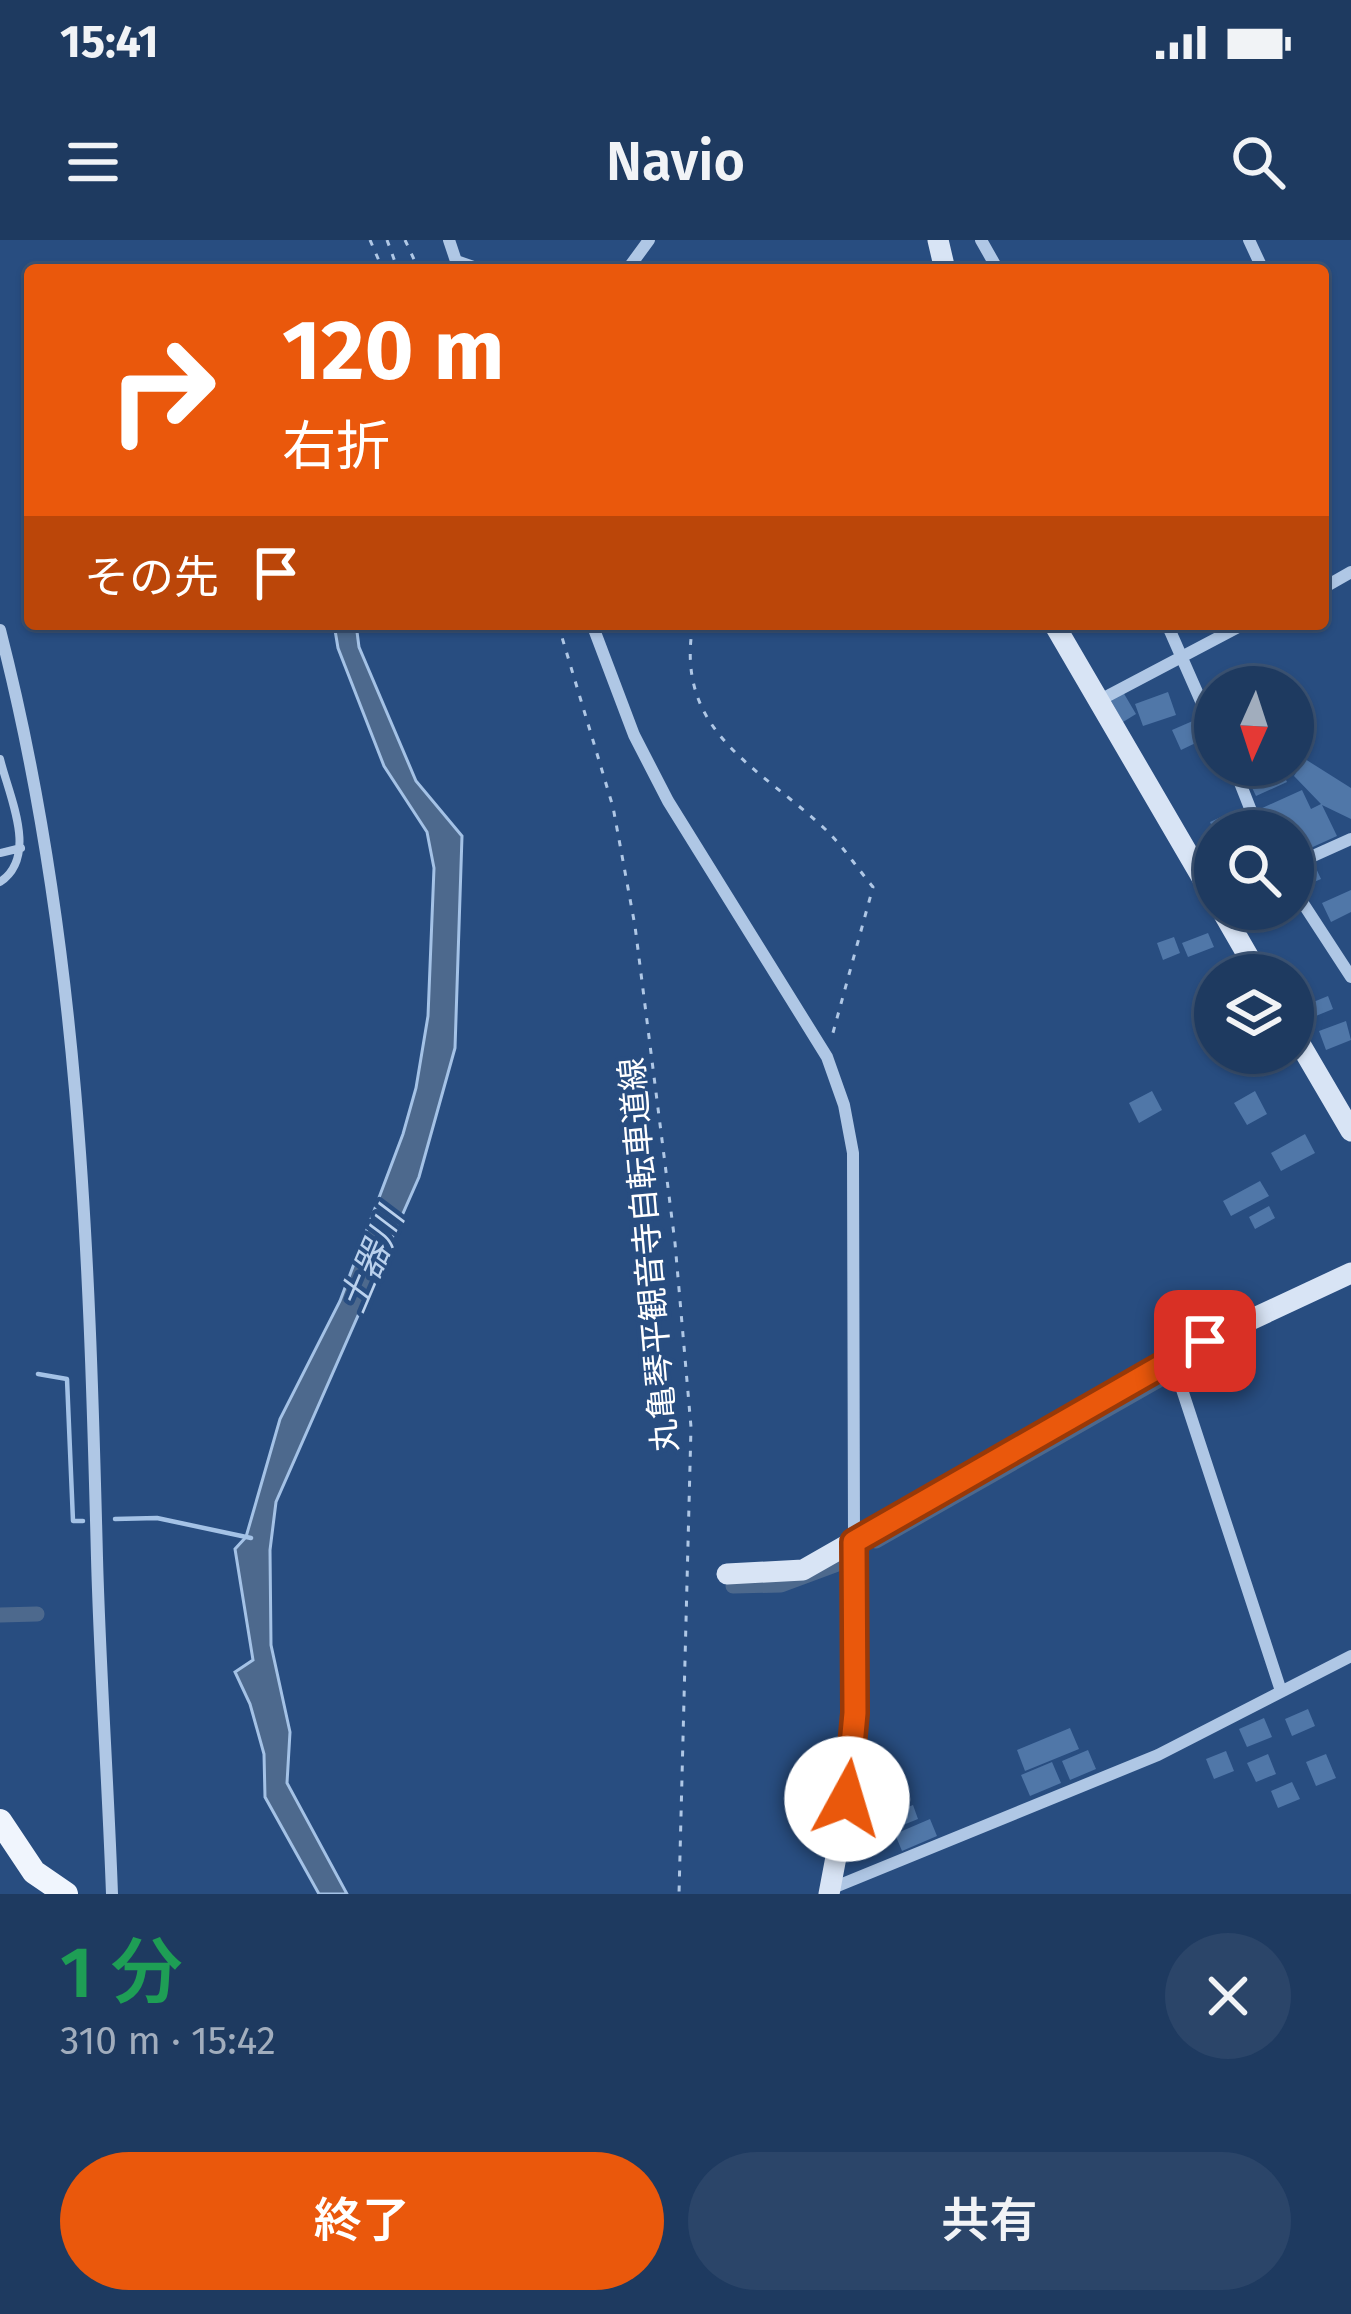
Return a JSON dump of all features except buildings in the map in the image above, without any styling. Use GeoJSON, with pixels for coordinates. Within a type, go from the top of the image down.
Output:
{"type":"FeatureCollection","features":[{"type":"Feature","properties":{"kind":"main road"},"geometry":{"type":"LineString","coordinates":[[0,1821],[34,1872],[66,1894]]}},
{"type":"Feature","properties":{"kind":"street"},"geometry":{"type":"LineString","coordinates":[[631,264],[649,240]]}},
{"type":"Feature","properties":{"kind":"street"},"geometry":{"type":"LineString","coordinates":[[0,630],[44,820],[79,1090],[95,1387],[97,1563],[112,1894]]}},
{"type":"Feature","properties":{"kind":"street"},"geometry":{"type":"LineString","coordinates":[[594,630],[634,735],[668,801],[826,1057],[844,1105],[853,1153],[855,1713],[847,1799],[830,1891]]}},
{"type":"Feature","properties":{"kind":"street"},"geometry":{"type":"LineString","coordinates":[[1057,630],[1194,864]]}},
{"type":"Feature","properties":{"kind":"street"},"geometry":{"type":"LineString","coordinates":[[1170,630],[1194,684]]}},
{"type":"Feature","properties":{"kind":"street"},"geometry":{"type":"LineString","coordinates":[[1098,701],[1232,630]]}},
{"type":"Feature","properties":{"kind":"street"},"geometry":{"type":"LineString","coordinates":[[1314,856],[1351,839]]}},
{"type":"Feature","properties":{"kind":"street"},"geometry":{"type":"LineString","coordinates":[[1314,920],[1351,977]]}},
{"type":"Feature","properties":{"kind":"street"},"geometry":{"type":"LineString","coordinates":[[1314,1068],[1351,1131]]}},
{"type":"Feature","properties":{"kind":"street"},"geometry":{"type":"LineString","coordinates":[[727,1574],[803,1570],[1172,1359],[1351,1273]]}},
{"type":"Feature","properties":{"kind":"street"},"geometry":{"type":"LineString","coordinates":[[1172,1359],[1281,1690]]}},
{"type":"Feature","properties":{"kind":"street"},"geometry":{"type":"LineString","coordinates":[[830,1891],[1158,1755],[1351,1657]]}},
{"type":"Feature","properties":{"kind":"lane"},"geometry":{"type":"LineString","coordinates":[[0,759],[21,848],[15,868],[0,881]]}},
{"type":"Feature","properties":{"kind":"lane"},"geometry":{"type":"LineString","coordinates":[[0,853],[21,848]]}},
{"type":"Feature","properties":{"kind":"path","name":"丸亀琴平観音寺自転車道線"},"geometry":{"type":"LineString","coordinates":[[560,630],[613,807],[632,907],[675,1243],[691,1427],[679,1894]]}},
{"type":"Feature","properties":{"kind":"path"},"geometry":{"type":"LineString","coordinates":[[691,630],[688,671],[702,713],[722,742],[829,833],[873,887],[826,1057]]}},
{"type":"Feature","properties":{"kind":"water","name":"土器川"},"geometry":{"type":"Polygon","coordinates":[[[335,630],[357,630],[359,647],[416,781],[462,836],[455,1048],[419,1177],[276,1502],[270,1550],[271,1645],[290,1732],[287,1783],[347,1894],[319,1894],[265,1797],[264,1754],[235,1672],[253,1660],[235,1549],[246,1537],[280,1419],[340,1301],[403,1134],[428,1016],[434,868],[427,832],[384,766],[335,630]]]}},
{"type":"Feature","properties":{"kind":"waterway"},"geometry":{"type":"LineString","coordinates":[[876,1541],[1233,1338]]}},
{"type":"Feature","properties":{"kind":"waterway"},"geometry":{"type":"LineString","coordinates":[[38,1374],[67,1379],[73,1521],[83,1521]]}},
{"type":"Feature","properties":{"kind":"waterway"},"geometry":{"type":"LineString","coordinates":[[115,1519],[157,1518],[251,1538]]}},
{"type":"Feature","properties":{"kind":"waterway"},"geometry":{"type":"LineString","coordinates":[[733,1586],[781,1585],[835,1565]]}},
{"type":"Feature","properties":{"kind":"waterway"},"geometry":{"type":"LineString","coordinates":[[0,1615],[37,1614]]}},
{"type":"Feature","properties":{"kind":"route"},"geometry":{"type":"LineString","coordinates":[[847,1799],[855,1713],[854,1542],[1205,1341]]}}]}
